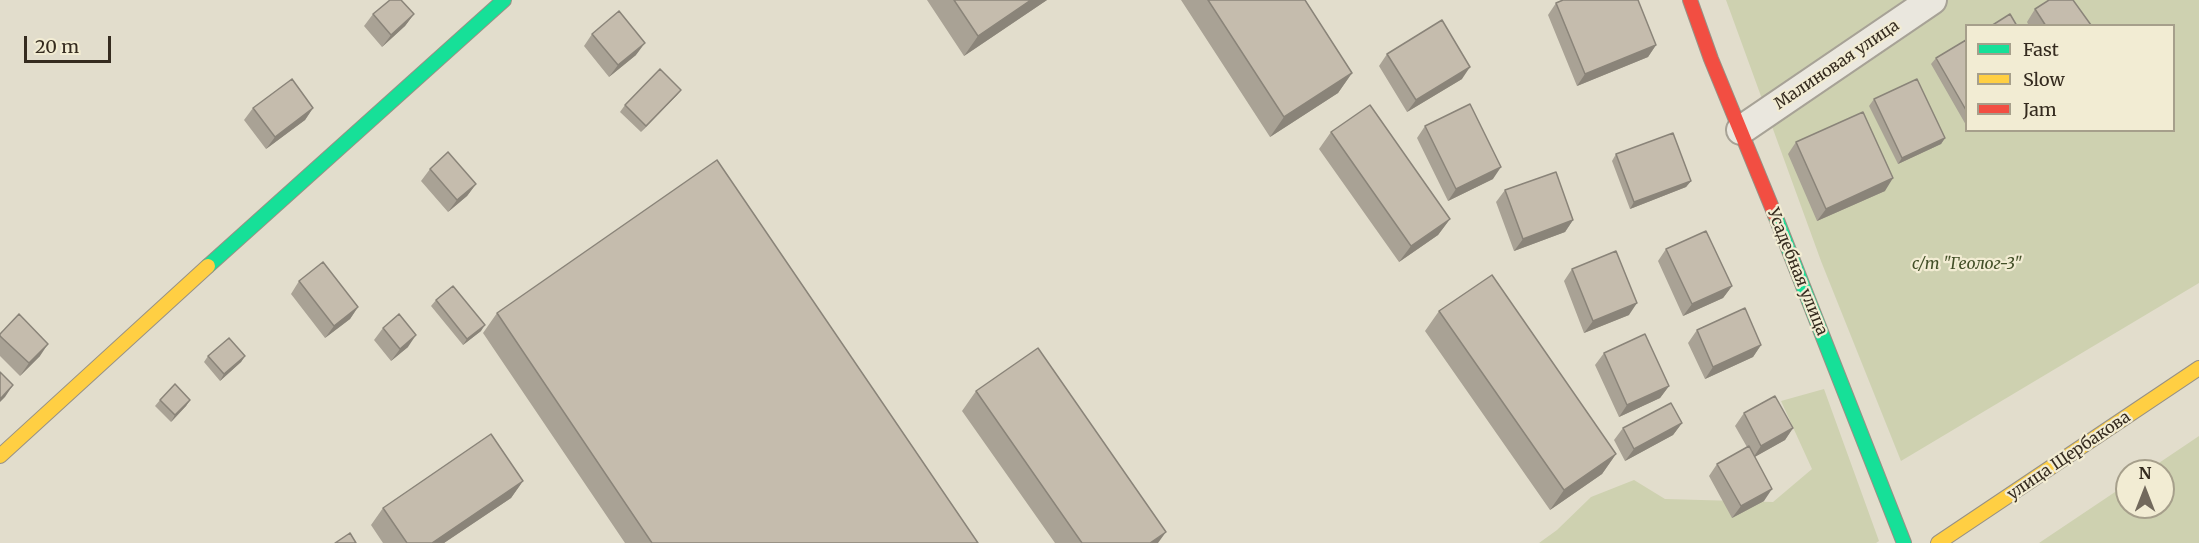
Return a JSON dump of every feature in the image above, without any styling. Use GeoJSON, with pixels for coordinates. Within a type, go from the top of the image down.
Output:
{"type":"FeatureCollection","features":[{"type":"Feature","properties":{"kind":"street"},"geometry":{"type":"LineString","coordinates":[[0,456],[222,252],[504,0]]}},
{"type":"Feature","properties":{"kind":"street","name":"Усадебная улица"},"geometry":{"type":"LineString","coordinates":[[1690,0],[1711,59],[1904,543]]}},
{"type":"Feature","properties":{"kind":"street","name":"Малиновая улица"},"geometry":{"type":"LineString","coordinates":[[1741,130],[1932,0]]}},
{"type":"Feature","properties":{"kind":"street","name":"улица Щербакова"},"geometry":{"type":"LineString","coordinates":[[1938,543],[2199,368]]}},
{"type":"Feature","properties":{"kind":"green space","name":"с/т \"Геолог-3\""},"geometry":{"type":"Polygon","coordinates":[[[1726,0],[2199,0],[2199,283],[1901,461],[1821,261],[1726,0]]]}},
{"type":"Feature","properties":{"kind":"green space"},"geometry":{"type":"Polygon","coordinates":[[[1824,389],[1879,541],[1876,543],[1539,543],[1557,530],[1591,497],[1634,480],[1665,499],[1773,502],[1812,469],[1781,401],[1824,389]]]}},
{"type":"Feature","properties":{"kind":"green space"},"geometry":{"type":"Polygon","coordinates":[[[2199,436],[2199,543],[2039,543],[2115,492],[2115,519],[2175,519],[2175,459],[2165,459],[2199,436]]]}},
{"type":"Feature","properties":{"kind":"building"},"geometry":{"type":"Polygon","coordinates":[[[390,0],[401,0],[414,14],[391,35],[373,14],[390,0]]]}},
{"type":"Feature","properties":{"kind":"building"},"geometry":{"type":"Polygon","coordinates":[[[954,0],[1031,0],[978,36],[954,0]]]}},
{"type":"Feature","properties":{"kind":"building"},"geometry":{"type":"Polygon","coordinates":[[[1208,0],[1305,0],[1352,73],[1284,117],[1208,0]]]}},
{"type":"Feature","properties":{"kind":"building"},"geometry":{"type":"Polygon","coordinates":[[[1563,0],[1638,0],[1656,45],[1585,74],[1556,3],[1563,0]]]}},
{"type":"Feature","properties":{"kind":"building"},"geometry":{"type":"Polygon","coordinates":[[[2049,0],[2073,0],[2090,24],[2045,24],[2035,9],[2049,0]]]}},
{"type":"Feature","properties":{"kind":"building"},"geometry":{"type":"Polygon","coordinates":[[[619,11],[645,43],[618,65],[592,34],[619,11]]]}},
{"type":"Feature","properties":{"kind":"building"},"geometry":{"type":"Polygon","coordinates":[[[2010,14],[2016,24],[1994,24],[2010,14]]]}},
{"type":"Feature","properties":{"kind":"building"},"geometry":{"type":"Polygon","coordinates":[[[1442,20],[1470,67],[1416,100],[1387,54],[1442,20]]]}},
{"type":"Feature","properties":{"kind":"building"},"geometry":{"type":"Polygon","coordinates":[[[1965,41],[1965,108],[1936,58],[1965,41]]]}},
{"type":"Feature","properties":{"kind":"building"},"geometry":{"type":"Polygon","coordinates":[[[660,69],[681,90],[646,126],[625,105],[660,69]]]}},
{"type":"Feature","properties":{"kind":"building"},"geometry":{"type":"Polygon","coordinates":[[[292,79],[313,108],[275,137],[253,108],[292,79]]]}},
{"type":"Feature","properties":{"kind":"building"},"geometry":{"type":"Polygon","coordinates":[[[1917,79],[1945,138],[1902,158],[1874,99],[1917,79]]]}},
{"type":"Feature","properties":{"kind":"building"},"geometry":{"type":"Polygon","coordinates":[[[1470,104],[1501,167],[1456,189],[1425,126],[1470,104]]]}},
{"type":"Feature","properties":{"kind":"building"},"geometry":{"type":"Polygon","coordinates":[[[1370,105],[1450,219],[1411,246],[1331,132],[1370,105]]]}},
{"type":"Feature","properties":{"kind":"building"},"geometry":{"type":"Polygon","coordinates":[[[1863,112],[1893,178],[1826,209],[1796,142],[1863,112]]]}},
{"type":"Feature","properties":{"kind":"building"},"geometry":{"type":"Polygon","coordinates":[[[1673,133],[1691,181],[1634,202],[1616,154],[1673,133]]]}},
{"type":"Feature","properties":{"kind":"building"},"geometry":{"type":"Polygon","coordinates":[[[448,152],[476,184],[457,200],[430,169],[448,152]]]}},
{"type":"Feature","properties":{"kind":"building"},"geometry":{"type":"Polygon","coordinates":[[[717,160],[978,543],[652,543],[497,313],[717,160]]]}},
{"type":"Feature","properties":{"kind":"building"},"geometry":{"type":"Polygon","coordinates":[[[1556,172],[1573,220],[1523,239],[1505,190],[1556,172]]]}},
{"type":"Feature","properties":{"kind":"building"},"geometry":{"type":"Polygon","coordinates":[[[1706,231],[1732,286],[1692,304],[1666,249],[1706,231]]]}},
{"type":"Feature","properties":{"kind":"building"},"geometry":{"type":"Polygon","coordinates":[[[1616,251],[1637,303],[1593,321],[1572,269],[1616,251]]]}},
{"type":"Feature","properties":{"kind":"building"},"geometry":{"type":"Polygon","coordinates":[[[323,262],[358,307],[334,326],[299,281],[323,262]]]}},
{"type":"Feature","properties":{"kind":"building"},"geometry":{"type":"Polygon","coordinates":[[[1492,275],[1616,454],[1564,490],[1439,311],[1492,275]]]}},
{"type":"Feature","properties":{"kind":"building"},"geometry":{"type":"Polygon","coordinates":[[[453,286],[485,325],[467,339],[436,300],[453,286]]]}},
{"type":"Feature","properties":{"kind":"building"},"geometry":{"type":"Polygon","coordinates":[[[1745,308],[1761,345],[1713,367],[1697,330],[1745,308]]]}},
{"type":"Feature","properties":{"kind":"building"},"geometry":{"type":"Polygon","coordinates":[[[19,314],[48,344],[29,363],[0,336],[19,314]]]}},
{"type":"Feature","properties":{"kind":"building"},"geometry":{"type":"Polygon","coordinates":[[[399,314],[416,335],[400,349],[383,328],[399,314]]]}},
{"type":"Feature","properties":{"kind":"building"},"geometry":{"type":"Polygon","coordinates":[[[1645,334],[1669,386],[1627,405],[1604,353],[1645,334]]]}},
{"type":"Feature","properties":{"kind":"building"},"geometry":{"type":"Polygon","coordinates":[[[229,338],[245,356],[224,374],[208,356],[229,338]]]}},
{"type":"Feature","properties":{"kind":"building"},"geometry":{"type":"Polygon","coordinates":[[[1038,348],[1166,532],[1150,543],[1082,543],[976,391],[1038,348]]]}},
{"type":"Feature","properties":{"kind":"building"},"geometry":{"type":"Polygon","coordinates":[[[0,372],[13,385],[0,399],[0,372]]]}},
{"type":"Feature","properties":{"kind":"building"},"geometry":{"type":"Polygon","coordinates":[[[175,384],[190,400],[175,415],[160,400],[175,384]]]}},
{"type":"Feature","properties":{"kind":"building"},"geometry":{"type":"Polygon","coordinates":[[[1775,396],[1793,428],[1761,446],[1744,413],[1775,396]]]}},
{"type":"Feature","properties":{"kind":"building"},"geometry":{"type":"Polygon","coordinates":[[[1671,403],[1682,423],[1634,449],[1623,428],[1671,403]]]}},
{"type":"Feature","properties":{"kind":"building"},"geometry":{"type":"Polygon","coordinates":[[[491,434],[523,481],[432,543],[407,543],[383,508],[491,434]]]}},
{"type":"Feature","properties":{"kind":"building"},"geometry":{"type":"Polygon","coordinates":[[[1749,446],[1772,489],[1741,506],[1717,464],[1749,446]]]}},
{"type":"Feature","properties":{"kind":"building"},"geometry":{"type":"Polygon","coordinates":[[[350,533],[356,543],[335,543],[350,533]]]}},
{"type":"Feature","properties":{"kind":"traffic: fast"},"geometry":{"type":"LineString","coordinates":[[208,266],[504,0]]}},
{"type":"Feature","properties":{"kind":"traffic: fast"},"geometry":{"type":"LineString","coordinates":[[1775,215],[1904,543]]}},
{"type":"Feature","properties":{"kind":"traffic: slow"},"geometry":{"type":"LineString","coordinates":[[0,456],[208,266]]}},
{"type":"Feature","properties":{"kind":"traffic: slow"},"geometry":{"type":"LineString","coordinates":[[1938,543],[2199,368]]}},
{"type":"Feature","properties":{"kind":"traffic: jam"},"geometry":{"type":"LineString","coordinates":[[1690,0],[1711,59],[1775,215]]}}]}
